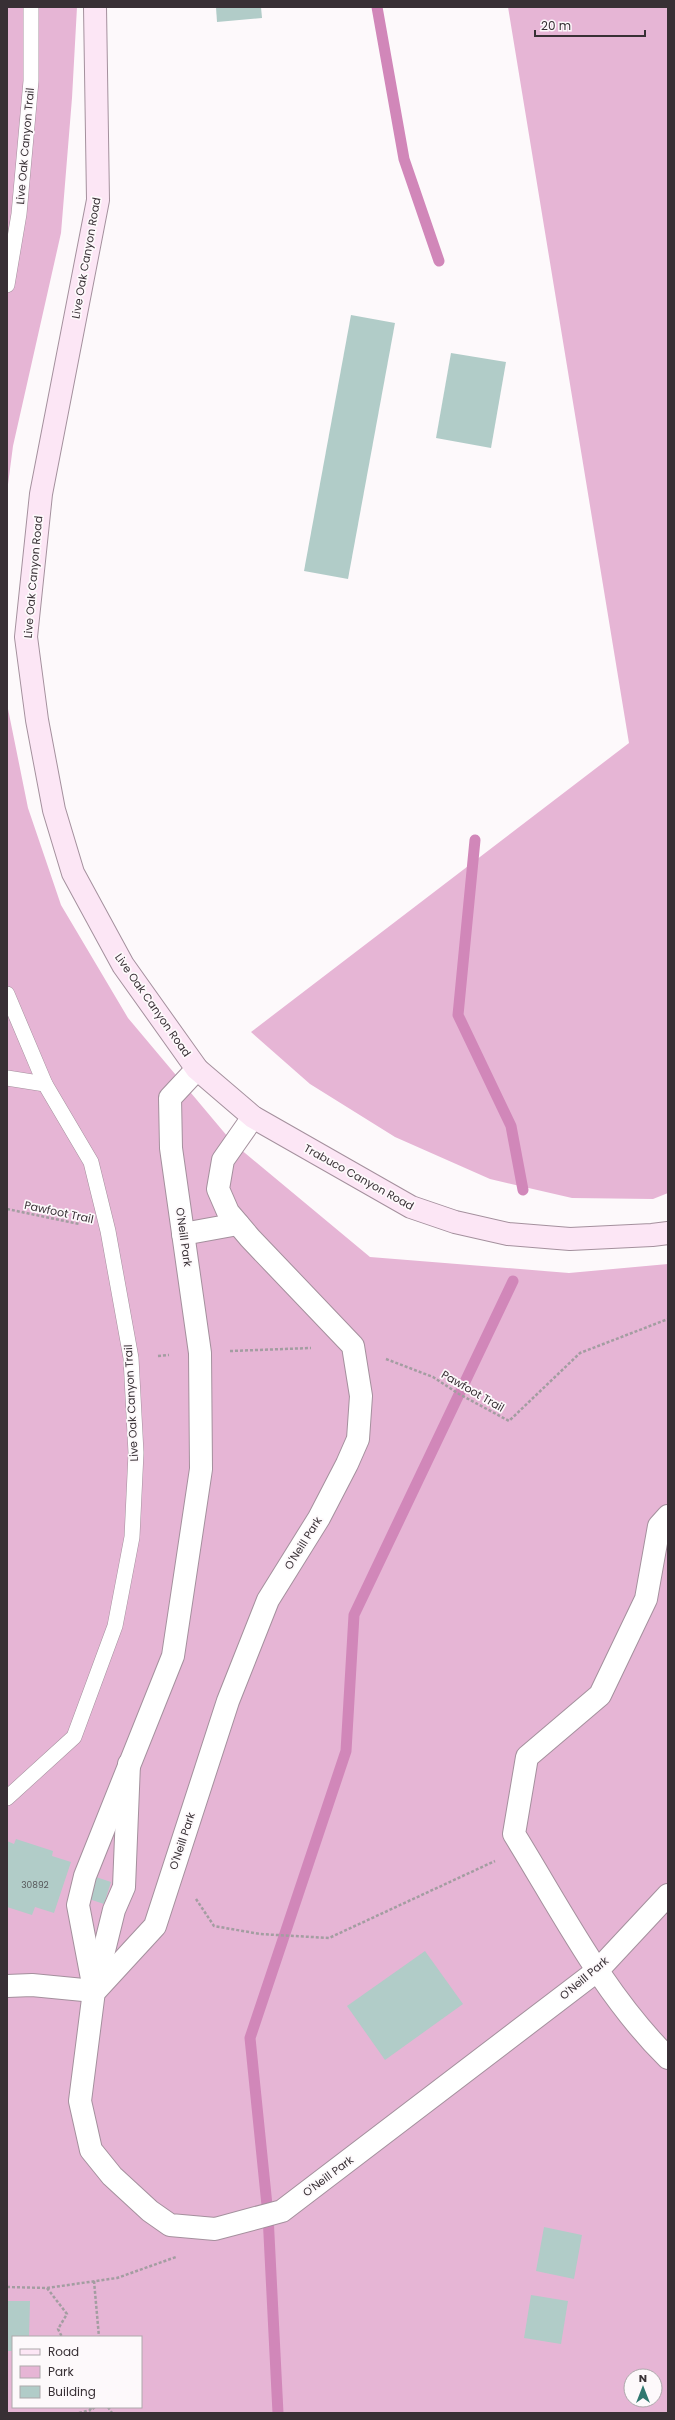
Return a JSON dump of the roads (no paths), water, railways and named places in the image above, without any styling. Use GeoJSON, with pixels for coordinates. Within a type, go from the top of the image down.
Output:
{"type":"FeatureCollection","features":[{"type":"Feature","properties":{"kind":"main road","name":"Live Oak Canyon Road"},"geometry":{"type":"LineString","coordinates":[[95,7],[98,200],[41,494],[26,637],[37,720],[54,810],[73,873],[123,965],[197,1069],[253,1117],[289,1137]]}},
{"type":"Feature","properties":{"kind":"main road","name":"Trabuco Canyon Road"},"geometry":{"type":"LineString","coordinates":[[289,1137],[411,1207],[455,1222],[508,1234],[570,1238],[652,1236],[668,1233]]}},
{"type":"Feature","properties":{"kind":"street","name":"O'Neill Park"},"geometry":{"type":"LineString","coordinates":[[94,1992],[78,1905],[85,1876],[129,1764],[174,1656],[201,1469],[200,1352],[171,1148],[170,1098],[197,1069]]}},
{"type":"Feature","properties":{"kind":"street"},"geometry":{"type":"LineString","coordinates":[[183,1234],[238,1224],[228,1212],[218,1188],[223,1160],[253,1117]]}},
{"type":"Feature","properties":{"kind":"street","name":"O'Neill Park"},"geometry":{"type":"LineString","coordinates":[[94,1992],[155,1926],[228,1701],[268,1600],[319,1518],[347,1464],[358,1439],[361,1396],[354,1346],[304,1292],[268,1259],[238,1224]]}},
{"type":"Feature","properties":{"kind":"street"},"geometry":{"type":"LineString","coordinates":[[668,1516],[659,1526],[646,1600],[600,1695],[527,1757],[514,1834],[598,1970],[649,2040],[668,2058]]}},
{"type":"Feature","properties":{"kind":"street","name":"O'Neill Park"},"geometry":{"type":"LineString","coordinates":[[129,1764],[124,1887],[114,1910],[94,1992],[80,2101],[91,2150],[112,2176],[150,2211],[170,2225],[215,2229],[282,2211],[598,1970],[668,1895]]}},
{"type":"Feature","properties":{"kind":"street"},"geometry":{"type":"LineString","coordinates":[[7,1986],[32,1985],[94,1992]]}},
{"type":"Feature","properties":{"kind":"lane","name":"Live Oak Canyon Trail"},"geometry":{"type":"LineString","coordinates":[[7,285],[20,214],[31,81],[30,7]]}},
{"type":"Feature","properties":{"kind":"lane","name":"Live Oak Canyon Trail"},"geometry":{"type":"LineString","coordinates":[[7,994],[46,1084],[91,1162],[108,1231],[131,1358],[136,1452],[132,1537],[115,1626],[74,1737],[7,1798]]}},
{"type":"Feature","properties":{"kind":"lane"},"geometry":{"type":"LineString","coordinates":[[7,1078],[46,1084]]}},
{"type":"Feature","properties":{"kind":"waterway"},"geometry":{"type":"LineString","coordinates":[[377,7],[404,159],[439,261]]}},
{"type":"Feature","properties":{"kind":"waterway"},"geometry":{"type":"LineString","coordinates":[[475,840],[458,1015],[511,1126],[523,1190]]}},
{"type":"Feature","properties":{"kind":"waterway"},"geometry":{"type":"LineString","coordinates":[[278,2413],[268,2215],[250,2038],[346,1751],[354,1615],[513,1281]]}}]}
